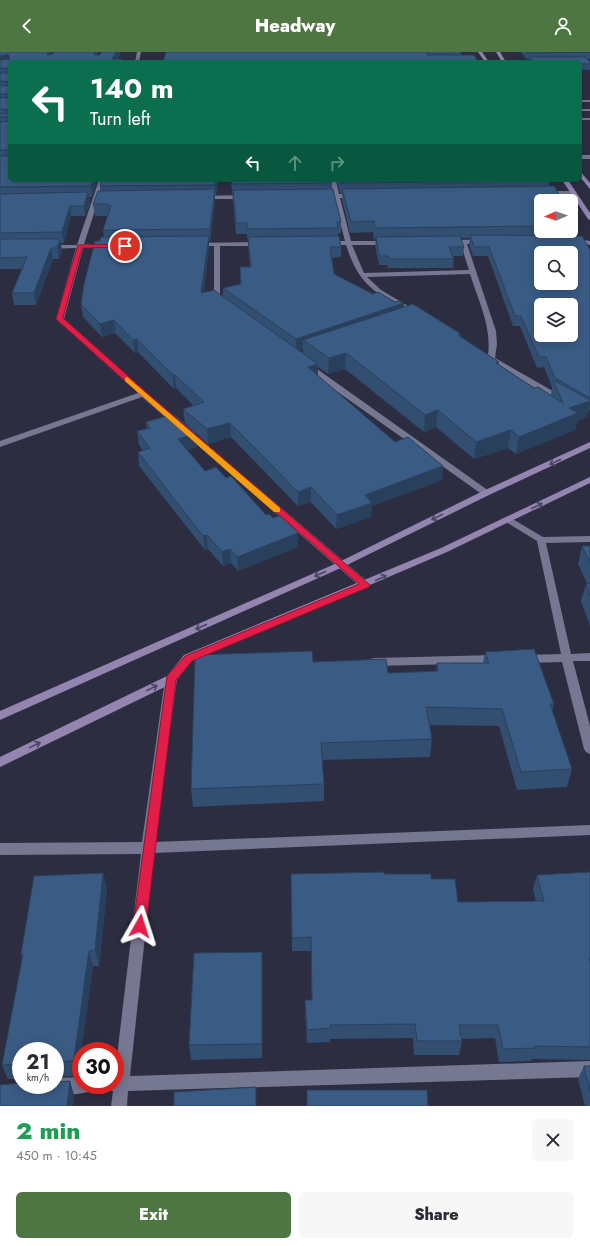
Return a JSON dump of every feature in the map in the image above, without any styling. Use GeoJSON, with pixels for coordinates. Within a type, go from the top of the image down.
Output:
{"type":"FeatureCollection","features":[{"type":"Feature","properties":{"kind":"street"},"geometry":{"type":"LineString","coordinates":[[582,176],[590,187]]}},
{"type":"Feature","properties":{"kind":"street"},"geometry":{"type":"LineString","coordinates":[[101,182],[80,246],[60,319],[143,394],[365,585]]}},
{"type":"Feature","properties":{"kind":"street"},"geometry":{"type":"LineString","coordinates":[[334,182],[348,243],[363,275],[369,284],[418,316]]}},
{"type":"Feature","properties":{"kind":"street"},"geometry":{"type":"LineString","coordinates":[[565,182],[590,218]]}},
{"type":"Feature","properties":{"kind":"street"},"geometry":{"type":"LineString","coordinates":[[542,193],[573,193]]}},
{"type":"Feature","properties":{"kind":"street"},"geometry":{"type":"LineString","coordinates":[[314,196],[361,196]]}},
{"type":"Feature","properties":{"kind":"street"},"geometry":{"type":"LineString","coordinates":[[197,198],[251,197]]}},
{"type":"Feature","properties":{"kind":"street"},"geometry":{"type":"LineString","coordinates":[[564,240],[590,243]]}},
{"type":"Feature","properties":{"kind":"street"},"geometry":{"type":"LineString","coordinates":[[463,242],[492,331],[493,344],[487,356],[570,404]]}},
{"type":"Feature","properties":{"kind":"street"},"geometry":{"type":"LineString","coordinates":[[440,243],[486,242]]}},
{"type":"Feature","properties":{"kind":"street"},"geometry":{"type":"LineString","coordinates":[[317,243],[394,243]]}},
{"type":"Feature","properties":{"kind":"street"},"geometry":{"type":"LineString","coordinates":[[217,244],[216,300],[229,310]]}},
{"type":"Feature","properties":{"kind":"street"},"geometry":{"type":"LineString","coordinates":[[186,245],[271,244]]}},
{"type":"Feature","properties":{"kind":"street"},"geometry":{"type":"LineString","coordinates":[[40,247],[110,246]]}},
{"type":"Feature","properties":{"kind":"street"},"geometry":{"type":"LineString","coordinates":[[363,275],[472,272]]}},
{"type":"Feature","properties":{"kind":"street"},"geometry":{"type":"LineString","coordinates":[[300,361],[486,493]]}},
{"type":"Feature","properties":{"kind":"street"},"geometry":{"type":"LineString","coordinates":[[0,444],[143,394]]}},
{"type":"Feature","properties":{"kind":"street"},"geometry":{"type":"LineString","coordinates":[[0,716],[340,565],[486,493],[590,445]]}},
{"type":"Feature","properties":{"kind":"street"},"geometry":{"type":"LineString","coordinates":[[0,762],[171,679],[188,658],[365,585],[509,520],[590,480]]}},
{"type":"Feature","properties":{"kind":"street"},"geometry":{"type":"LineString","coordinates":[[509,520],[541,540],[590,540]]}},
{"type":"Feature","properties":{"kind":"street"},"geometry":{"type":"LineString","coordinates":[[541,540],[567,658],[590,749]]}},
{"type":"Feature","properties":{"kind":"street"},"geometry":{"type":"LineString","coordinates":[[364,662],[590,657]]}},
{"type":"Feature","properties":{"kind":"street"},"geometry":{"type":"LineString","coordinates":[[188,658],[210,661]]}},
{"type":"Feature","properties":{"kind":"street"},"geometry":{"type":"LineString","coordinates":[[123,1042],[171,679]]}},
{"type":"Feature","properties":{"kind":"street"},"geometry":{"type":"LineString","coordinates":[[0,850],[148,848],[590,830]]}},
{"type":"Feature","properties":{"kind":"street"},"geometry":{"type":"LineString","coordinates":[[124,1084],[590,1069]]}},
{"type":"Feature","properties":{"kind":"street"},"geometry":{"type":"LineString","coordinates":[[118,1094],[119,1106]]}},
{"type":"Feature","properties":{"kind":"building"},"geometry":{"type":"Polygon","coordinates":[[[0,52],[48,52],[47,55],[53,54],[54,52],[94,52],[95,55],[100,55],[101,52],[116,52],[112,59],[122,59],[8,60],[8,69],[0,68],[0,60],[10,59],[8,54],[0,56],[0,52]]]}},
{"type":"Feature","properties":{"kind":"building"},"geometry":{"type":"Polygon","coordinates":[[[166,52],[429,52],[426,55],[474,55],[477,60],[164,60],[166,52]]]}},
{"type":"Feature","properties":{"kind":"building"},"geometry":{"type":"Polygon","coordinates":[[[526,52],[590,52],[527,53],[526,52]]]}},
{"type":"Feature","properties":{"kind":"building"},"geometry":{"type":"Polygon","coordinates":[[[530,57],[585,57],[590,64],[582,64],[582,60],[532,60],[530,57]]]}},
{"type":"Feature","properties":{"kind":"building"},"geometry":{"type":"Polygon","coordinates":[[[0,73],[8,73],[8,82],[0,81],[0,73]]]}},
{"type":"Feature","properties":{"kind":"building"},"geometry":{"type":"Polygon","coordinates":[[[0,85],[8,86],[8,94],[0,94],[0,85]]]}},
{"type":"Feature","properties":{"kind":"building"},"geometry":{"type":"Polygon","coordinates":[[[0,97],[8,98],[8,110],[0,109],[0,97]]]}},
{"type":"Feature","properties":{"kind":"building"},"geometry":{"type":"Polygon","coordinates":[[[0,113],[8,114],[8,117],[0,117],[0,113]]]}},
{"type":"Feature","properties":{"kind":"building"},"geometry":{"type":"Polygon","coordinates":[[[8,121],[8,150],[0,150],[0,122],[8,121]]]}},
{"type":"Feature","properties":{"kind":"building"},"geometry":{"type":"Polygon","coordinates":[[[0,156],[8,156],[8,182],[92,182],[91,186],[0,187],[0,156]]]}},
{"type":"Feature","properties":{"kind":"building"},"geometry":{"type":"Polygon","coordinates":[[[101,182],[216,182],[215,185],[100,186],[101,182]]]}},
{"type":"Feature","properties":{"kind":"building"},"geometry":{"type":"Polygon","coordinates":[[[232,182],[332,183],[232,184],[232,182]]]}},
{"type":"Feature","properties":{"kind":"building"},"geometry":{"type":"Polygon","coordinates":[[[341,182],[446,182],[341,183],[341,182]]]}},
{"type":"Feature","properties":{"kind":"building"},"geometry":{"type":"Polygon","coordinates":[[[554,186],[559,194],[534,194],[534,226],[375,228],[374,221],[351,222],[342,189],[554,186]]]}},
{"type":"Feature","properties":{"kind":"building"},"geometry":{"type":"Polygon","coordinates":[[[215,189],[210,229],[103,230],[111,205],[93,204],[98,191],[215,189]]]}},
{"type":"Feature","properties":{"kind":"building"},"geometry":{"type":"Polygon","coordinates":[[[333,189],[341,222],[337,222],[338,228],[247,229],[247,223],[236,223],[233,190],[333,189]]]}},
{"type":"Feature","properties":{"kind":"building"},"geometry":{"type":"Polygon","coordinates":[[[88,192],[84,206],[70,206],[62,232],[0,233],[0,194],[88,192]]]}},
{"type":"Feature","properties":{"kind":"building"},"geometry":{"type":"Polygon","coordinates":[[[470,235],[534,236],[534,238],[578,238],[578,236],[582,236],[590,250],[590,398],[555,378],[546,357],[539,357],[521,316],[515,316],[489,247],[474,247],[470,235]]]}},
{"type":"Feature","properties":{"kind":"building"},"geometry":{"type":"Polygon","coordinates":[[[209,236],[201,293],[214,290],[318,364],[308,367],[395,442],[408,437],[443,466],[365,495],[372,503],[337,515],[311,487],[298,492],[230,423],[207,429],[183,409],[204,402],[175,375],[173,375],[137,339],[133,340],[114,320],[100,324],[81,304],[84,284],[95,241],[100,241],[101,237],[209,236]]]}},
{"type":"Feature","properties":{"kind":"building"},"geometry":{"type":"Polygon","coordinates":[[[339,236],[341,247],[330,247],[334,274],[373,294],[378,292],[395,302],[399,301],[404,303],[296,339],[223,288],[241,284],[240,267],[251,267],[248,237],[339,236]]]}},
{"type":"Feature","properties":{"kind":"building"},"geometry":{"type":"Polygon","coordinates":[[[460,236],[464,247],[449,247],[454,259],[389,259],[388,256],[379,256],[376,237],[460,236]]]}},
{"type":"Feature","properties":{"kind":"building"},"geometry":{"type":"Polygon","coordinates":[[[0,239],[60,239],[57,248],[51,248],[34,293],[12,293],[27,257],[0,258],[0,239]]]}},
{"type":"Feature","properties":{"kind":"building"},"geometry":{"type":"Polygon","coordinates":[[[413,304],[461,334],[458,335],[499,362],[496,363],[534,388],[538,387],[563,403],[553,381],[555,381],[590,401],[569,408],[578,413],[519,437],[511,430],[476,442],[438,410],[425,415],[346,353],[329,358],[303,340],[413,304]]]}},
{"type":"Feature","properties":{"kind":"building"},"geometry":{"type":"Polygon","coordinates":[[[173,414],[196,433],[178,439],[205,471],[216,467],[226,478],[231,476],[266,515],[269,514],[273,518],[281,515],[298,533],[237,557],[230,549],[222,552],[207,535],[203,536],[138,452],[150,448],[137,431],[150,428],[146,422],[173,414]]]}},
{"type":"Feature","properties":{"kind":"building"},"geometry":{"type":"Polygon","coordinates":[[[582,546],[590,546],[590,563],[582,546]]]}},
{"type":"Feature","properties":{"kind":"building"},"geometry":{"type":"Polygon","coordinates":[[[590,583],[590,596],[586,584],[590,583]]]}},
{"type":"Feature","properties":{"kind":"building"},"geometry":{"type":"Polygon","coordinates":[[[534,649],[554,704],[550,704],[572,769],[521,772],[502,709],[426,707],[432,739],[321,743],[324,784],[191,789],[195,655],[312,651],[313,662],[386,659],[388,673],[438,671],[437,663],[489,663],[485,652],[534,649]]]}},
{"type":"Feature","properties":{"kind":"building"},"geometry":{"type":"Polygon","coordinates":[[[384,872],[384,874],[431,874],[431,879],[455,879],[458,902],[544,901],[537,875],[590,872],[590,1047],[535,1046],[536,1048],[503,1049],[498,1025],[459,1025],[462,1041],[417,1041],[415,1024],[330,1025],[331,1028],[307,1030],[305,1000],[312,1000],[311,937],[292,938],[291,874],[384,872]]]}},
{"type":"Feature","properties":{"kind":"building"},"geometry":{"type":"Polygon","coordinates":[[[103,873],[95,950],[89,951],[76,1042],[72,1042],[72,1061],[64,1062],[64,1042],[12,1042],[12,1064],[2,1065],[23,954],[21,954],[34,876],[103,873]]]}},
{"type":"Feature","properties":{"kind":"building"},"geometry":{"type":"Polygon","coordinates":[[[262,952],[262,1044],[189,1045],[194,953],[262,952]]]}},
{"type":"Feature","properties":{"kind":"building"},"geometry":{"type":"Polygon","coordinates":[[[584,1066],[590,1066],[590,1092],[584,1066]]]}},
{"type":"Feature","properties":{"kind":"building"},"geometry":{"type":"Polygon","coordinates":[[[64,1081],[70,1081],[67,1106],[0,1106],[0,1085],[12,1084],[12,1094],[64,1094],[64,1081]]]}},
{"type":"Feature","properties":{"kind":"building"},"geometry":{"type":"Polygon","coordinates":[[[256,1087],[256,1106],[174,1106],[174,1092],[256,1087]]]}},
{"type":"Feature","properties":{"kind":"building"},"geometry":{"type":"Polygon","coordinates":[[[307,1090],[427,1090],[428,1106],[307,1106],[307,1090]]]}},
{"type":"Feature","properties":{"kind":"slow traffic"},"geometry":{"type":"LineString","coordinates":[[127,380],[277,510]]}},
{"type":"Feature","properties":{"kind":"route"},"geometry":{"type":"LineString","coordinates":[[125,246],[80,246],[60,319],[143,394],[365,585],[188,658],[171,679],[148,848],[140,926]]}}]}
